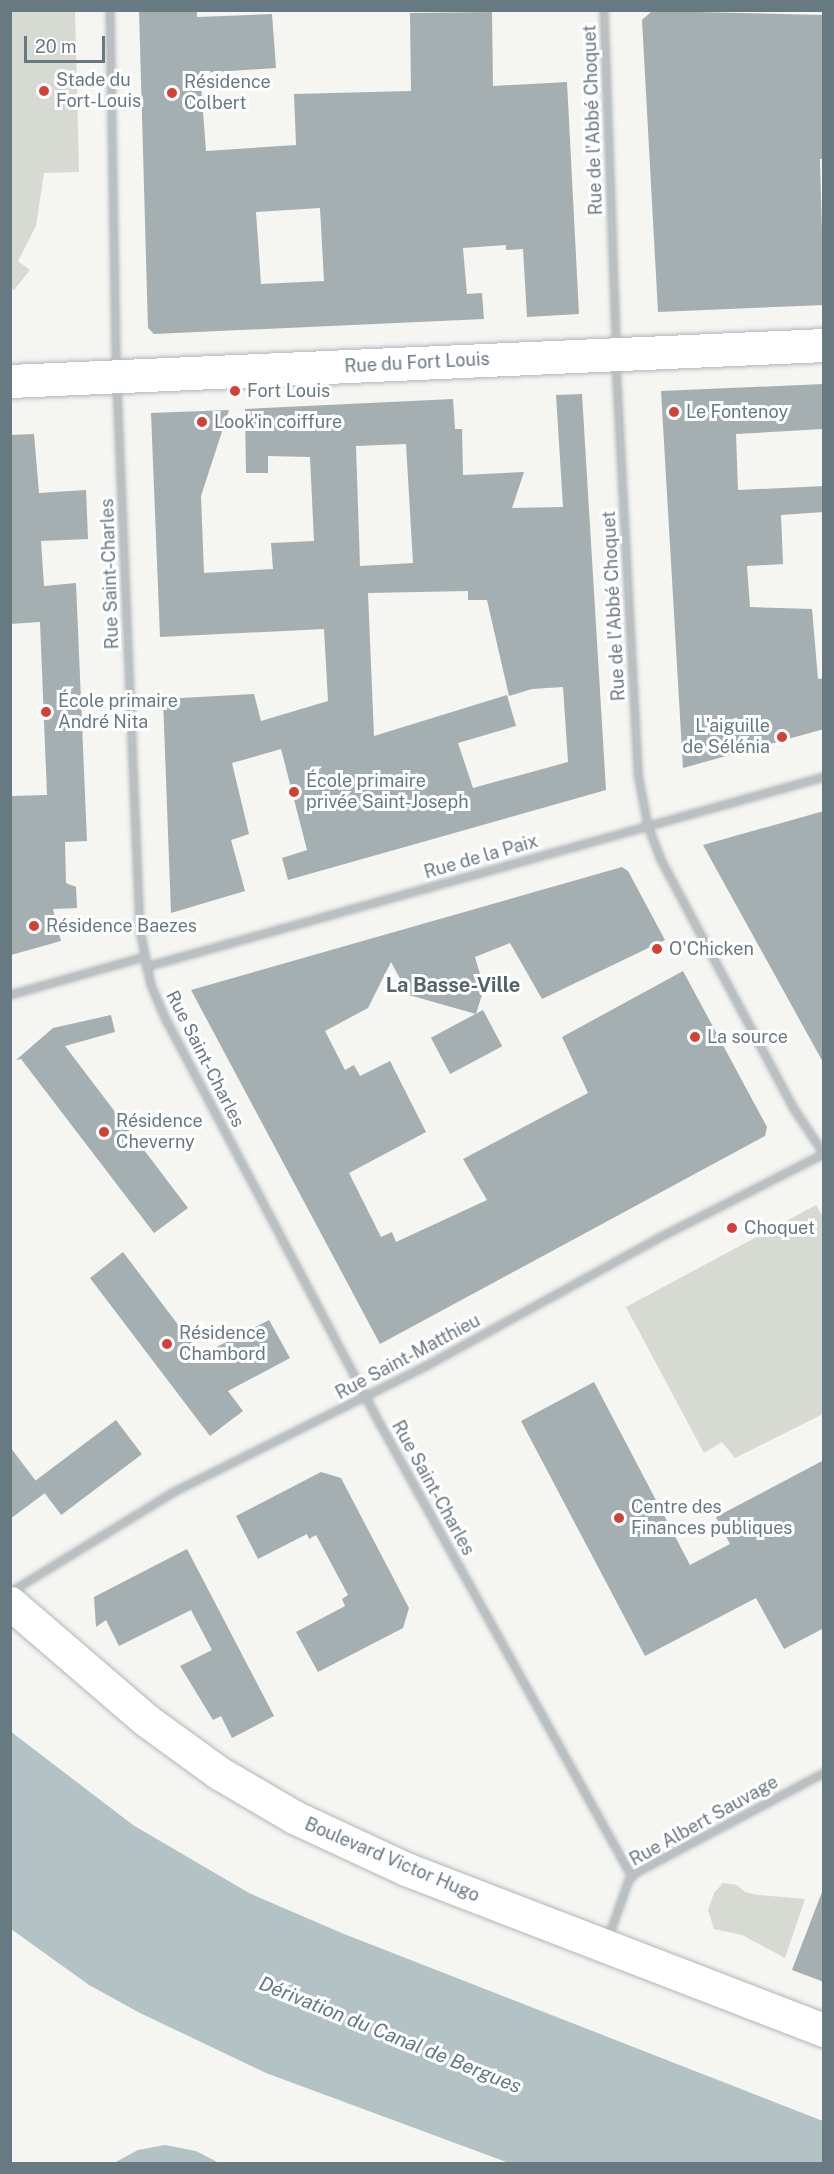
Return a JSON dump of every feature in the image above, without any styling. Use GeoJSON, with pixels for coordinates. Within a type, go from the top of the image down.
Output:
{"type":"FeatureCollection","features":[{"type":"Feature","properties":{"kind":"main road","name":"Rue du Fort Louis"},"geometry":{"type":"LineString","coordinates":[[10,381],[824,345]]}},
{"type":"Feature","properties":{"kind":"main road","name":"Boulevard Victor Hugo"},"geometry":{"type":"LineString","coordinates":[[10,1603],[146,1720],[268,1803],[378,1858],[824,2030]]}},
{"type":"Feature","properties":{"kind":"street","name":"Rue Saint-Charles"},"geometry":{"type":"LineString","coordinates":[[110,10],[117,377],[146,967],[164,1016],[366,1397],[632,1877]]}},
{"type":"Feature","properties":{"kind":"street","name":"Rue de l'Abbé Choquet"},"geometry":{"type":"LineString","coordinates":[[604,10],[616,354],[638,774],[648,826],[660,858],[798,1115],[823,1154]]}},
{"type":"Feature","properties":{"kind":"street","name":"Rue de la Paix"},"geometry":{"type":"LineString","coordinates":[[146,967],[824,777]]}},
{"type":"Feature","properties":{"kind":"street"},"geometry":{"type":"LineString","coordinates":[[10,995],[144,957]]}},
{"type":"Feature","properties":{"kind":"street","name":"Rue Saint-Matthieu"},"geometry":{"type":"LineString","coordinates":[[10,1592],[176,1491],[366,1397],[761,1184],[823,1154]]}},
{"type":"Feature","properties":{"kind":"street","name":"Rue Albert Sauvage"},"geometry":{"type":"LineString","coordinates":[[605,1946],[632,1877],[824,1773]]}},
{"type":"Feature","properties":{"kind":"shaded area","name":"Stade du Fort-Louis"},"geometry":{"type":"Polygon","coordinates":[[[11,10],[75,11],[79,172],[44,173],[36,226],[18,261],[30,270],[14,290],[10,287],[11,10]]]}},
{"type":"Feature","properties":{"kind":"shaded area"},"geometry":{"type":"Polygon","coordinates":[[[816,1205],[824,1218],[823,1414],[735,1458],[722,1442],[704,1453],[626,1307],[816,1205]]]}},
{"type":"Feature","properties":{"kind":"shaded area"},"geometry":{"type":"Polygon","coordinates":[[[723,1883],[737,1885],[745,1892],[758,1895],[805,1899],[785,1958],[742,1935],[714,1929],[708,1910],[714,1893],[723,1883]]]}},
{"type":"Feature","properties":{"kind":"water","name":"Dérivation du Canal de Bergues"},"geometry":{"type":"Polygon","coordinates":[[[10,1731],[133,1825],[249,1893],[344,1934],[823,2121],[823,2163],[509,2163],[266,2073],[140,2013],[89,1985],[11,1929],[10,1731]]]}},
{"type":"Feature","properties":{"kind":"water"},"geometry":{"type":"Polygon","coordinates":[[[165,2145],[196,2151],[219,2163],[114,2163],[138,2150],[165,2145]]]}},
{"type":"Feature","properties":{"kind":"building"},"geometry":{"type":"Polygon","coordinates":[[[139,10],[197,10],[197,17],[272,14],[276,68],[200,73],[206,151],[296,145],[294,94],[411,91],[410,13],[492,12],[493,86],[567,82],[579,314],[527,317],[523,249],[506,250],[506,245],[463,248],[467,294],[482,293],[484,319],[154,334],[148,328],[139,10]],[[320,208],[256,212],[261,284],[324,281],[320,208]]]}},
{"type":"Feature","properties":{"kind":"building"},"geometry":{"type":"Polygon","coordinates":[[[652,11],[824,15],[824,159],[820,159],[824,305],[658,312],[642,20],[652,11]]]}},
{"type":"Feature","properties":{"kind":"building"},"geometry":{"type":"Polygon","coordinates":[[[824,384],[823,429],[736,434],[738,490],[824,486],[824,512],[781,515],[783,564],[747,566],[750,607],[812,609],[818,679],[824,678],[824,729],[683,768],[661,391],[824,384]]]}},
{"type":"Feature","properties":{"kind":"building"},"geometry":{"type":"Polygon","coordinates":[[[582,394],[606,790],[288,880],[282,858],[307,850],[281,749],[232,763],[249,834],[231,840],[245,891],[171,913],[163,699],[254,694],[261,721],[328,701],[324,629],[160,637],[151,413],[229,410],[201,496],[204,573],[273,569],[271,543],[314,541],[310,457],[268,456],[268,473],[246,473],[245,409],[453,399],[455,429],[462,429],[463,475],[524,472],[512,508],[563,507],[556,395],[582,394]],[[406,444],[356,446],[360,566],[413,563],[406,444]],[[468,591],[368,593],[374,736],[507,695],[516,726],[458,743],[473,788],[568,762],[563,687],[532,689],[509,696],[487,600],[468,600],[468,591]]]}},
{"type":"Feature","properties":{"kind":"building","name":"École primaire André Nita"},"geometry":{"type":"Polygon","coordinates":[[[34,434],[39,493],[86,490],[88,539],[41,541],[44,586],[76,583],[87,841],[65,842],[66,883],[76,887],[77,908],[53,909],[61,941],[11,955],[10,796],[47,795],[40,622],[10,624],[10,435],[34,434]]]}},
{"type":"Feature","properties":{"kind":"building"},"geometry":{"type":"Polygon","coordinates":[[[824,811],[824,1064],[703,845],[824,811]]]}},
{"type":"Feature","properties":{"kind":"building"},"geometry":{"type":"Polygon","coordinates":[[[622,867],[628,871],[665,940],[542,999],[510,943],[475,957],[484,988],[476,1014],[409,995],[391,962],[368,1008],[325,1031],[345,1070],[354,1065],[360,1076],[390,1061],[426,1132],[349,1173],[381,1237],[392,1232],[396,1242],[487,1200],[463,1159],[588,1093],[562,1037],[683,971],[767,1127],[765,1136],[380,1344],[191,990],[622,867]]]}},
{"type":"Feature","properties":{"kind":"building"},"geometry":{"type":"Polygon","coordinates":[[[483,1010],[502,1046],[450,1074],[431,1038],[483,1010]]]}},
{"type":"Feature","properties":{"kind":"building","name":"Résidence Cheverny"},"geometry":{"type":"Polygon","coordinates":[[[111,1015],[115,1032],[65,1046],[188,1208],[154,1233],[21,1059],[16,1060],[53,1028],[111,1015]]]}},
{"type":"Feature","properties":{"kind":"building","name":"Résidence Chambord"},"geometry":{"type":"Polygon","coordinates":[[[123,1252],[201,1355],[269,1320],[290,1358],[228,1391],[243,1411],[210,1436],[90,1278],[123,1252]]]}},
{"type":"Feature","properties":{"kind":"building","name":"Centre des Finances publiques"},"geometry":{"type":"Polygon","coordinates":[[[594,1382],[690,1565],[730,1544],[716,1517],[824,1460],[824,1628],[784,1649],[756,1598],[645,1656],[521,1421],[594,1382]]]}},
{"type":"Feature","properties":{"kind":"building"},"geometry":{"type":"Polygon","coordinates":[[[116,1420],[142,1454],[61,1515],[35,1481],[116,1420]]]}},
{"type":"Feature","properties":{"kind":"building"},"geometry":{"type":"Polygon","coordinates":[[[10,1447],[45,1493],[10,1519],[10,1447]]]}},
{"type":"Feature","properties":{"kind":"building"},"geometry":{"type":"Polygon","coordinates":[[[321,1472],[341,1478],[409,1608],[403,1628],[318,1672],[296,1632],[345,1606],[342,1599],[348,1595],[316,1535],[309,1539],[307,1534],[258,1559],[236,1516],[321,1472]]]}},
{"type":"Feature","properties":{"kind":"building"},"geometry":{"type":"Polygon","coordinates":[[[187,1549],[274,1716],[232,1738],[221,1716],[213,1720],[180,1666],[212,1650],[191,1610],[119,1646],[106,1620],[96,1627],[94,1597],[187,1549]]]}},
{"type":"Feature","properties":{"kind":"building"},"geometry":{"type":"Polygon","coordinates":[[[822,1892],[824,1892],[824,1982],[792,1970],[822,1892]]]}},
{"type":"Feature","properties":{"kind":"place","name":"Stade du Fort-Louis"},"geometry":{"type":"Point","coordinates":[44,91]}},
{"type":"Feature","properties":{"kind":"place","name":"Résidence Colbert"},"geometry":{"type":"Point","coordinates":[172,93]}},
{"type":"Feature","properties":{"kind":"place","name":"Fort Louis"},"geometry":{"type":"Point","coordinates":[235,391]}},
{"type":"Feature","properties":{"kind":"place","name":"Le Fontenoy"},"geometry":{"type":"Point","coordinates":[674,412]}},
{"type":"Feature","properties":{"kind":"place","name":"Look'in coiffure"},"geometry":{"type":"Point","coordinates":[202,422]}},
{"type":"Feature","properties":{"kind":"place","name":"École primaire André Nita"},"geometry":{"type":"Point","coordinates":[46,712]}},
{"type":"Feature","properties":{"kind":"place","name":"L'aiguille de Sélénia"},"geometry":{"type":"Point","coordinates":[782,737]}},
{"type":"Feature","properties":{"kind":"place","name":"École primaire privée Saint-Joseph"},"geometry":{"type":"Point","coordinates":[294,792]}},
{"type":"Feature","properties":{"kind":"place","name":"Résidence Baezes"},"geometry":{"type":"Point","coordinates":[34,926]}},
{"type":"Feature","properties":{"kind":"place","name":"O'Chicken"},"geometry":{"type":"Point","coordinates":[657,949]}},
{"type":"Feature","properties":{"kind":"place","name":"La source"},"geometry":{"type":"Point","coordinates":[695,1037]}},
{"type":"Feature","properties":{"kind":"place","name":"Résidence Cheverny"},"geometry":{"type":"Point","coordinates":[104,1132]}},
{"type":"Feature","properties":{"kind":"place","name":"Choquet"},"geometry":{"type":"Point","coordinates":[732,1228]}},
{"type":"Feature","properties":{"kind":"place","name":"Résidence Chambord"},"geometry":{"type":"Point","coordinates":[167,1344]}},
{"type":"Feature","properties":{"kind":"place","name":"Centre des Finances publiques"},"geometry":{"type":"Point","coordinates":[619,1518]}},
{"type":"Feature","properties":{"kind":"district","name":"La Basse-Ville"},"geometry":{"type":"Point","coordinates":[453,985]}}]}
